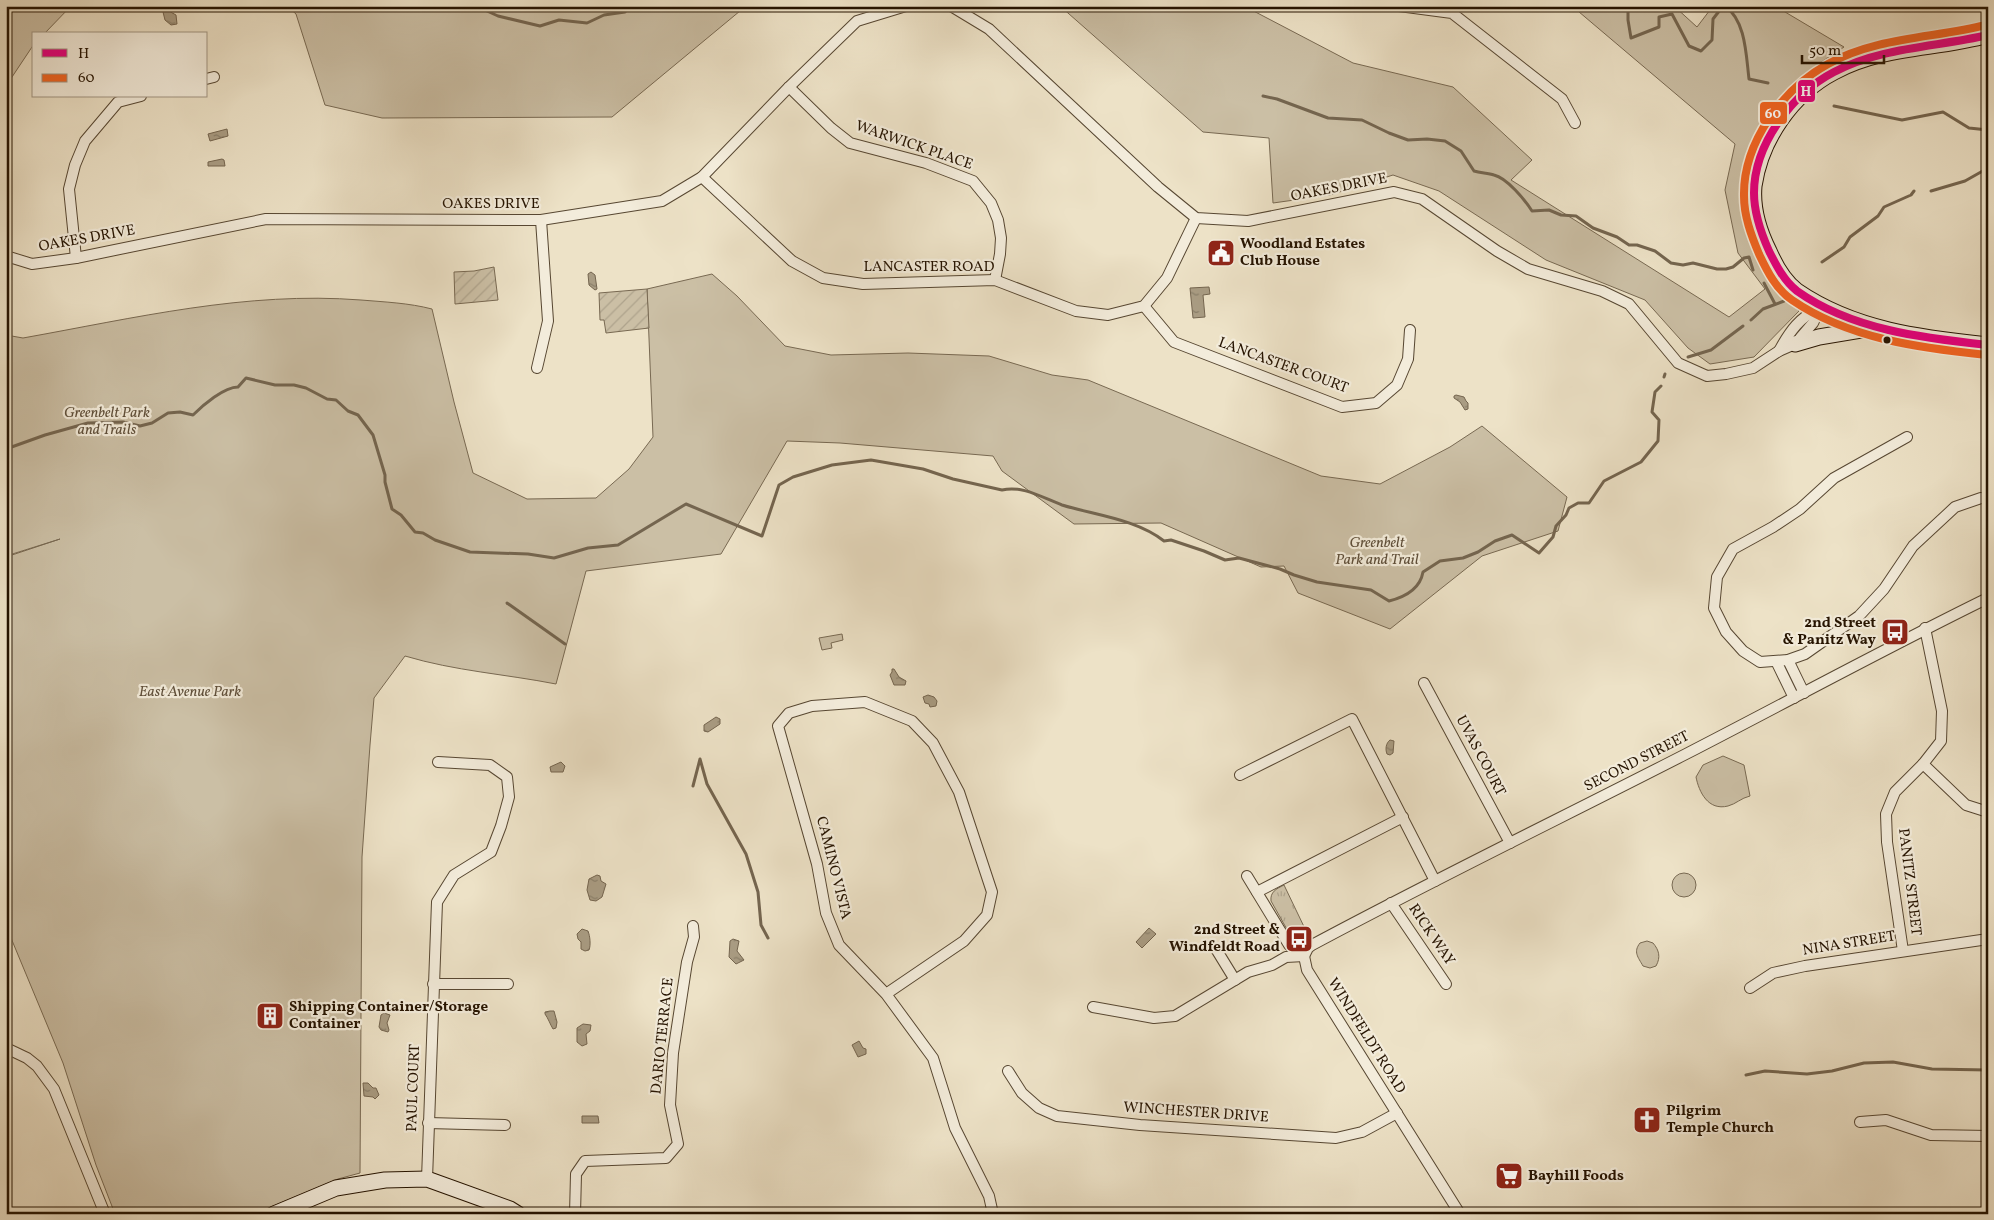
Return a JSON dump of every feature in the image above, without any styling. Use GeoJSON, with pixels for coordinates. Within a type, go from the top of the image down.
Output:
{"type":"FeatureCollection","features":[{"type":"Feature","properties":{"kind":"street","name":"OAKES DRIVE"},"geometry":{"type":"LineString","coordinates":[[6,256],[32,264],[76,258],[266,219],[541,220],[662,201],[702,177],[789,87],[857,21],[906,6]]}},
{"type":"Feature","properties":{"kind":"street"},"geometry":{"type":"LineString","coordinates":[[951,6],[989,29],[1158,187],[1196,218],[1167,278],[1144,306]]}},
{"type":"Feature","properties":{"kind":"street"},"geometry":{"type":"LineString","coordinates":[[1399,6],[1452,13],[1562,99],[1575,123]]}},
{"type":"Feature","properties":{"kind":"street"},"geometry":{"type":"LineString","coordinates":[[1988,35],[1966,41],[1894,50],[1860,60],[1833,72],[1805,92],[1786,110],[1770,138],[1760,161],[1754,186],[1756,216],[1762,238],[1776,266],[1795,289],[1821,306],[1874,328],[1938,340],[1988,345]]}},
{"type":"Feature","properties":{"kind":"street","name":"WARWICK PLACE"},"geometry":{"type":"LineString","coordinates":[[789,87],[831,128],[850,143],[926,163],[973,181],[991,203],[998,220],[1001,238],[995,280]]}},
{"type":"Feature","properties":{"kind":"street"},"geometry":{"type":"LineString","coordinates":[[76,258],[69,189],[75,165],[84,141],[118,102],[133,98]]}},
{"type":"Feature","properties":{"kind":"street","name":"LANCASTER ROAD"},"geometry":{"type":"LineString","coordinates":[[702,177],[792,261],[823,278],[863,284],[995,280],[1076,312],[1108,315],[1144,306]]}},
{"type":"Feature","properties":{"kind":"street","name":"OAKES DRIVE"},"geometry":{"type":"LineString","coordinates":[[1196,218],[1248,221],[1394,192],[1422,199],[1497,252],[1528,269],[1602,291],[1629,304],[1678,363],[1707,376],[1753,368],[1779,351],[1795,344],[1813,323],[1821,306]]}},
{"type":"Feature","properties":{"kind":"street"},"geometry":{"type":"LineString","coordinates":[[537,368],[548,321],[541,220]]}},
{"type":"Feature","properties":{"kind":"street","name":"LANCASTER COURT"},"geometry":{"type":"LineString","coordinates":[[1144,306],[1174,342],[1342,407],[1376,403],[1397,385],[1408,359],[1410,330]]}},
{"type":"Feature","properties":{"kind":"street","name":"OAKES DRIVE"},"geometry":{"type":"LineString","coordinates":[[1779,351],[1787,335],[1803,316],[1821,306]]}},
{"type":"Feature","properties":{"kind":"street"},"geometry":{"type":"LineString","coordinates":[[1795,344],[1832,334],[1874,328]]}},
{"type":"Feature","properties":{"kind":"street"},"geometry":{"type":"LineString","coordinates":[[1907,436],[1834,478],[1800,508],[1773,527],[1733,549],[1717,577],[1714,608],[1726,632],[1743,652],[1760,662],[1788,660],[1805,654],[1859,616],[1884,589],[1913,546],[1955,507],[1981,498]]}},
{"type":"Feature","properties":{"kind":"street","name":"SECOND STREET"},"geometry":{"type":"LineString","coordinates":[[1304,956],[1312,945],[1391,903],[1988,598]]}},
{"type":"Feature","properties":{"kind":"street","name":"PANITZ STREET"},"geometry":{"type":"LineString","coordinates":[[1902,951],[1886,842],[1886,814],[1895,792],[1923,764],[1941,741],[1942,711],[1926,628]]}},
{"type":"Feature","properties":{"kind":"street"},"geometry":{"type":"LineString","coordinates":[[1788,660],[1804,693]]}},
{"type":"Feature","properties":{"kind":"street"},"geometry":{"type":"LineString","coordinates":[[1776,661],[1794,698]]}},
{"type":"Feature","properties":{"kind":"street","name":"UVAS COURT"},"geometry":{"type":"LineString","coordinates":[[1424,683],[1510,843]]}},
{"type":"Feature","properties":{"kind":"street","name":"CAMINO VISTA"},"geometry":{"type":"LineString","coordinates":[[886,994],[964,941],[987,915],[992,892],[959,792],[933,743],[912,721],[865,702],[812,706],[789,713],[778,726],[817,864],[826,913],[839,945],[886,994],[933,1058],[954,1128],[989,1196],[993,1214]]}},
{"type":"Feature","properties":{"kind":"street"},"geometry":{"type":"LineString","coordinates":[[1240,776],[1352,719],[1435,881]]}},
{"type":"Feature","properties":{"kind":"street","name":"PAUL COURT"},"geometry":{"type":"LineString","coordinates":[[427,1179],[437,902],[454,875],[491,852],[509,797],[507,777],[490,765],[438,762]]}},
{"type":"Feature","properties":{"kind":"street"},"geometry":{"type":"LineString","coordinates":[[1923,764],[1966,805],[1988,812]]}},
{"type":"Feature","properties":{"kind":"street"},"geometry":{"type":"LineString","coordinates":[[1257,892],[1403,817]]}},
{"type":"Feature","properties":{"kind":"street","name":"WINDFELDT ROAD"},"geometry":{"type":"LineString","coordinates":[[1247,876],[1289,945],[1304,956],[1307,970],[1460,1214]]}},
{"type":"Feature","properties":{"kind":"street","name":"RICK WAY"},"geometry":{"type":"LineString","coordinates":[[1391,903],[1446,984]]}},
{"type":"Feature","properties":{"kind":"street","name":"DARIO TERRACE"},"geometry":{"type":"LineString","coordinates":[[574,1214],[576,1174],[585,1161],[666,1158],[678,1144],[670,1105],[673,1053],[687,962],[694,937],[693,926]]}},
{"type":"Feature","properties":{"kind":"street","name":"NINA STREET"},"geometry":{"type":"LineString","coordinates":[[1750,988],[1772,973],[1902,951],[1988,939]]}},
{"type":"Feature","properties":{"kind":"street"},"geometry":{"type":"LineString","coordinates":[[1216,949],[1235,980]]}},
{"type":"Feature","properties":{"kind":"street"},"geometry":{"type":"LineString","coordinates":[[1093,1007],[1154,1018],[1175,1016],[1248,972],[1272,965],[1286,957],[1304,956]]}},
{"type":"Feature","properties":{"kind":"street"},"geometry":{"type":"LineString","coordinates":[[433,984],[508,984]]}},
{"type":"Feature","properties":{"kind":"street"},"geometry":{"type":"LineString","coordinates":[[6,1048],[27,1058],[37,1066],[54,1089],[106,1214]]}},
{"type":"Feature","properties":{"kind":"street","name":"WINCHESTER DRIVE"},"geometry":{"type":"LineString","coordinates":[[1008,1071],[1022,1093],[1039,1108],[1057,1116],[1140,1125],[1336,1138],[1362,1132],[1397,1113]]}},
{"type":"Feature","properties":{"kind":"street"},"geometry":{"type":"LineString","coordinates":[[1860,1122],[1886,1120],[1931,1134],[1988,1136]]}},
{"type":"Feature","properties":{"kind":"street"},"geometry":{"type":"LineString","coordinates":[[428,1123],[505,1125]]}},
{"type":"Feature","properties":{"kind":"street"},"geometry":{"type":"LineString","coordinates":[[274,1214],[336,1188],[385,1180],[427,1179],[510,1209],[518,1214]]}},
{"type":"Feature","properties":{"kind":"green space"},"geometry":{"type":"Polygon","coordinates":[[[6,6],[71,6],[46,32],[32,32],[32,47],[6,86],[6,6]]]}},
{"type":"Feature","properties":{"kind":"green space"},"geometry":{"type":"Polygon","coordinates":[[[287,6],[746,6],[612,117],[382,118],[325,105],[296,14],[287,6]]]}},
{"type":"Feature","properties":{"kind":"green space"},"geometry":{"type":"Polygon","coordinates":[[[1060,6],[1244,6],[1353,63],[1453,87],[1532,160],[1511,180],[1729,317],[1765,289],[1738,253],[1725,190],[1735,144],[1572,6],[1674,6],[1697,27],[1713,6],[1775,6],[1844,47],[1817,65],[1785,96],[1760,132],[1748,226],[1768,277],[1799,311],[1754,357],[1710,364],[1688,348],[1645,300],[1546,260],[1439,191],[1393,175],[1330,195],[1273,203],[1269,138],[1203,132],[1060,6]]]}},
{"type":"Feature","properties":{"kind":"green space"},"geometry":{"type":"Polygon","coordinates":[[[494,267],[498,300],[455,304],[454,272],[494,267]]]}},
{"type":"Feature","properties":{"kind":"green space"},"geometry":{"type":"Polygon","coordinates":[[[712,274],[737,296],[785,346],[831,355],[908,353],[989,356],[1052,375],[1088,380],[1321,476],[1380,484],[1450,447],[1482,426],[1567,497],[1558,531],[1482,556],[1390,629],[1298,593],[1284,566],[1261,567],[1161,523],[1074,524],[1002,471],[993,456],[840,443],[787,441],[721,554],[586,571],[556,684],[461,669],[405,656],[374,698],[362,857],[360,1173],[338,1179],[254,1214],[115,1214],[96,1165],[63,1063],[6,926],[6,557],[60,539],[6,556],[6,335],[23,338],[191,308],[275,299],[361,300],[406,304],[432,309],[473,473],[527,499],[596,498],[629,469],[653,437],[647,289],[712,274]]]}},
{"type":"Feature","properties":{"kind":"green space"},"geometry":{"type":"Polygon","coordinates":[[[647,289],[649,328],[606,333],[604,320],[600,320],[599,293],[647,289]]]}},
{"type":"Feature","properties":{"kind":"green space"},"geometry":{"type":"Polygon","coordinates":[[[842,634],[843,640],[831,643],[832,648],[822,650],[819,638],[842,634]]]}},
{"type":"Feature","properties":{"kind":"green space"},"geometry":{"type":"Polygon","coordinates":[[[1723,756],[1744,765],[1750,796],[1731,805],[1721,807],[1715,806],[1706,799],[1699,789],[1696,777],[1703,765],[1723,756]]]}},
{"type":"Feature","properties":{"kind":"green space"},"geometry":{"type":"Polygon","coordinates":[[[1684,873],[1692,877],[1696,885],[1692,893],[1684,897],[1676,893],[1672,885],[1676,877],[1684,873]]]}},
{"type":"Feature","properties":{"kind":"green space"},"geometry":{"type":"Polygon","coordinates":[[[1284,885],[1308,935],[1297,941],[1293,940],[1271,901],[1276,889],[1284,885]]]}},
{"type":"Feature","properties":{"kind":"green space"},"geometry":{"type":"Polygon","coordinates":[[[1647,941],[1653,943],[1659,954],[1656,966],[1650,968],[1643,966],[1637,952],[1640,943],[1647,941]]]}},
{"type":"Feature","properties":{"kind":"water"},"geometry":{"type":"Polygon","coordinates":[[[167,10],[176,15],[177,24],[171,25],[165,20],[163,12],[167,10]]]}},
{"type":"Feature","properties":{"kind":"water"},"geometry":{"type":"Polygon","coordinates":[[[227,129],[228,136],[210,141],[208,134],[227,129]]]}},
{"type":"Feature","properties":{"kind":"water"},"geometry":{"type":"Polygon","coordinates":[[[222,159],[225,166],[208,166],[208,162],[222,159]]]}},
{"type":"Feature","properties":{"kind":"water"},"geometry":{"type":"Polygon","coordinates":[[[591,272],[595,275],[597,289],[595,290],[589,285],[588,274],[591,272]]]}},
{"type":"Feature","properties":{"kind":"water"},"geometry":{"type":"Polygon","coordinates":[[[1209,287],[1210,294],[1203,295],[1205,317],[1193,318],[1190,288],[1209,287]]]}},
{"type":"Feature","properties":{"kind":"water"},"geometry":{"type":"Polygon","coordinates":[[[1456,395],[1464,397],[1468,403],[1468,409],[1465,410],[1460,402],[1454,398],[1456,395]]]}},
{"type":"Feature","properties":{"kind":"water"},"geometry":{"type":"Polygon","coordinates":[[[892,669],[894,669],[899,677],[906,681],[905,685],[894,685],[890,675],[892,669]]]}},
{"type":"Feature","properties":{"kind":"water"},"geometry":{"type":"Polygon","coordinates":[[[928,695],[934,697],[937,701],[936,706],[930,707],[929,704],[925,703],[923,697],[928,695]]]}},
{"type":"Feature","properties":{"kind":"water"},"geometry":{"type":"Polygon","coordinates":[[[716,717],[720,719],[720,724],[708,732],[704,731],[704,725],[716,717]]]}},
{"type":"Feature","properties":{"kind":"water"},"geometry":{"type":"Polygon","coordinates":[[[1390,740],[1394,741],[1393,753],[1390,755],[1387,754],[1386,748],[1390,740]]]}},
{"type":"Feature","properties":{"kind":"water"},"geometry":{"type":"Polygon","coordinates":[[[561,762],[565,766],[563,772],[551,772],[550,767],[561,762]]]}},
{"type":"Feature","properties":{"kind":"water"},"geometry":{"type":"Polygon","coordinates":[[[597,875],[606,884],[602,897],[596,901],[590,900],[587,890],[589,879],[597,875]]]}},
{"type":"Feature","properties":{"kind":"water"},"geometry":{"type":"Polygon","coordinates":[[[1149,928],[1156,934],[1142,948],[1136,942],[1149,928]]]}},
{"type":"Feature","properties":{"kind":"water"},"geometry":{"type":"Polygon","coordinates":[[[582,929],[588,931],[590,938],[589,950],[585,951],[581,949],[581,942],[577,934],[582,929]]]}},
{"type":"Feature","properties":{"kind":"water"},"geometry":{"type":"Polygon","coordinates":[[[733,939],[739,941],[737,951],[744,960],[736,964],[729,957],[730,941],[733,939]]]}},
{"type":"Feature","properties":{"kind":"water"},"geometry":{"type":"Polygon","coordinates":[[[554,1011],[557,1022],[556,1028],[553,1029],[545,1014],[545,1012],[554,1011]]]}},
{"type":"Feature","properties":{"kind":"water"},"geometry":{"type":"Polygon","coordinates":[[[384,1013],[390,1015],[387,1023],[388,1032],[381,1030],[379,1027],[381,1015],[384,1013]]]}},
{"type":"Feature","properties":{"kind":"water"},"geometry":{"type":"Polygon","coordinates":[[[583,1024],[591,1025],[590,1031],[586,1034],[587,1044],[582,1046],[577,1042],[577,1028],[583,1024]]]}},
{"type":"Feature","properties":{"kind":"water"},"geometry":{"type":"Polygon","coordinates":[[[859,1041],[863,1048],[866,1049],[866,1054],[858,1057],[852,1045],[859,1041]]]}},
{"type":"Feature","properties":{"kind":"water"},"geometry":{"type":"Polygon","coordinates":[[[363,1083],[368,1083],[373,1088],[376,1088],[379,1095],[375,1099],[364,1096],[363,1083]]]}},
{"type":"Feature","properties":{"kind":"water"},"geometry":{"type":"Polygon","coordinates":[[[582,1116],[598,1116],[599,1123],[582,1123],[582,1116]]]}},
{"type":"Feature","properties":{"kind":"waterway"},"geometry":{"type":"LineString","coordinates":[[476,6],[498,16],[540,26],[559,20],[587,23],[604,15],[625,12],[630,6]]}},
{"type":"Feature","properties":{"kind":"waterway"},"geometry":{"type":"LineString","coordinates":[[1628,6],[1631,38],[1659,27],[1659,17],[1672,14],[1689,46],[1701,51],[1712,40],[1713,19],[1723,6]]}},
{"type":"Feature","properties":{"kind":"waterway"},"geometry":{"type":"LineString","coordinates":[[1725,6],[1732,12],[1741,29],[1746,49],[1749,79],[1768,83]]}},
{"type":"Feature","properties":{"kind":"waterway"},"geometry":{"type":"LineString","coordinates":[[1263,96],[1277,99],[1328,118],[1362,120],[1408,140],[1427,139],[1445,141],[1461,151],[1474,171],[1494,175],[1504,180],[1532,211],[1549,210],[1561,215],[1576,216],[1593,228],[1617,237],[1629,245],[1637,245],[1655,251],[1671,263],[1683,265],[1693,263],[1717,269],[1726,269],[1749,257],[1753,270]]}},
{"type":"Feature","properties":{"kind":"waterway"},"geometry":{"type":"LineString","coordinates":[[1834,106],[1902,120],[1943,112],[1969,128],[1988,130]]}},
{"type":"Feature","properties":{"kind":"waterway"},"geometry":{"type":"LineString","coordinates":[[1931,191],[1965,181],[1988,168]]}},
{"type":"Feature","properties":{"kind":"waterway"},"geometry":{"type":"LineString","coordinates":[[1822,262],[1844,247],[1850,237],[1878,216],[1884,207],[1911,195],[1914,191]]}},
{"type":"Feature","properties":{"kind":"waterway"},"geometry":{"type":"LineString","coordinates":[[1764,283],[1775,304]]}},
{"type":"Feature","properties":{"kind":"waterway"},"geometry":{"type":"LineString","coordinates":[[1751,320],[1763,309],[1784,301]]}},
{"type":"Feature","properties":{"kind":"waterway"},"geometry":{"type":"LineString","coordinates":[[1688,357],[1711,350],[1743,326]]}},
{"type":"Feature","properties":{"kind":"waterway"},"geometry":{"type":"LineString","coordinates":[[6,449],[45,435],[88,423],[123,422],[140,426],[152,423],[168,413],[180,412],[193,415],[220,393],[238,387],[246,378],[275,385],[294,385],[306,388],[327,399],[336,400],[348,411],[358,415],[373,435],[385,475],[392,509],[401,515],[415,532],[423,533],[435,540],[470,552],[528,554],[554,558],[588,548],[618,545],[686,504],[762,536],[779,485],[793,477],[832,465],[871,460],[923,469],[953,479],[1002,490],[1018,489],[1062,505],[1114,518],[1141,528],[1164,541],[1171,540],[1225,560],[1239,558],[1280,569],[1317,582],[1371,590],[1389,601],[1401,597],[1415,588],[1423,572],[1440,561],[1463,558],[1478,552],[1495,541],[1512,535],[1539,553],[1553,537],[1556,526],[1566,515],[1569,508],[1578,503],[1589,503],[1604,481],[1641,462],[1658,441],[1659,420],[1652,412],[1655,392],[1661,386]]}},
{"type":"Feature","properties":{"kind":"waterway"},"geometry":{"type":"LineString","coordinates":[[507,603],[565,644]]}},
{"type":"Feature","properties":{"kind":"waterway"},"geometry":{"type":"LineString","coordinates":[[693,786],[700,759],[707,784],[746,854],[758,892],[761,925],[768,938]]}},
{"type":"Feature","properties":{"kind":"waterway"},"geometry":{"type":"LineString","coordinates":[[1746,1075],[1765,1071],[1807,1074],[1832,1071],[1864,1063],[1893,1062],[1932,1069],[1988,1070]]}},
{"type":"Feature","properties":{"kind":"transit line","name":"60"},"geometry":{"type":"LineString","coordinates":[[1986,25],[1866,48],[1846,55],[1811,75],[1781,103],[1758,137],[1750,156],[1745,176],[1744,196],[1745,211],[1759,254],[1777,285],[1792,300],[1814,313],[1861,333],[1911,345],[1987,355]]}},
{"type":"Feature","properties":{"kind":"transit line","name":"H"},"geometry":{"type":"LineString","coordinates":[[1988,35],[1871,57],[1834,72],[1819,82],[1790,107],[1768,139],[1756,175],[1754,193],[1755,208],[1769,251],[1784,278],[1797,291],[1841,315],[1864,323],[1914,335],[1988,345]]}},
{"type":"Feature","properties":{"kind":"place","name":"Woodland Estates Club House"},"geometry":{"type":"Point","coordinates":[1221,253]}},
{"type":"Feature","properties":{"kind":"place","name":"2nd Street & Panitz Way"},"geometry":{"type":"Point","coordinates":[1895,632]}},
{"type":"Feature","properties":{"kind":"place","name":"2nd Street & Windfeldt Road"},"geometry":{"type":"Point","coordinates":[1299,939]}},
{"type":"Feature","properties":{"kind":"place","name":"Shipping Container/Storage Container"},"geometry":{"type":"Point","coordinates":[270,1016]}},
{"type":"Feature","properties":{"kind":"place","name":"Pilgrim Temple Church"},"geometry":{"type":"Point","coordinates":[1647,1120]}},
{"type":"Feature","properties":{"kind":"place","name":"Bayhill Foods"},"geometry":{"type":"Point","coordinates":[1509,1176]}},
{"type":"Feature","properties":{"kind":"park label","name":"Greenbelt Park and Trails"},"geometry":{"type":"Point","coordinates":[107,422]}},
{"type":"Feature","properties":{"kind":"park label","name":"Greenbelt Park and Trail"},"geometry":{"type":"Point","coordinates":[1377,552]}},
{"type":"Feature","properties":{"kind":"park label","name":"East Avenue Park"},"geometry":{"type":"Point","coordinates":[190,692]}}]}
